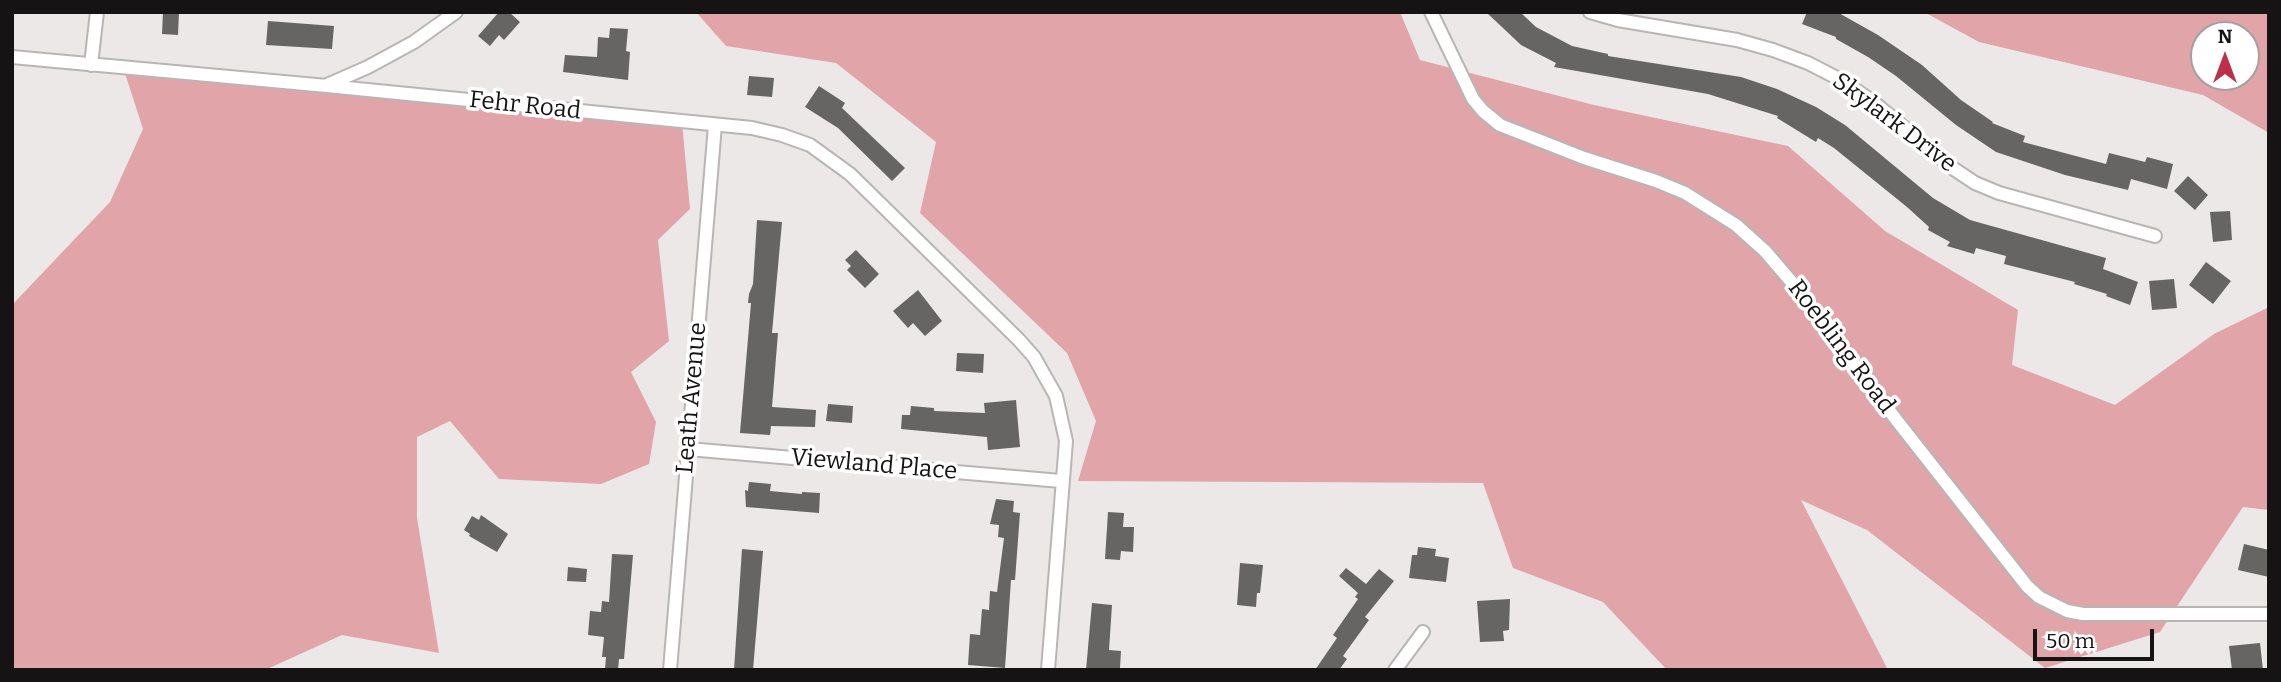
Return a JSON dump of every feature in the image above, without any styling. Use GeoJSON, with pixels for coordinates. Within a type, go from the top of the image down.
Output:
{"type":"FeatureCollection","features":[{"type":"Feature","properties":{"kind":"street"},"geometry":{"type":"LineString","coordinates":[[91,65],[97,12]]}},
{"type":"Feature","properties":{"kind":"street"},"geometry":{"type":"LineString","coordinates":[[327,86],[414,42],[456,12]]}},
{"type":"Feature","properties":{"kind":"street","name":"Roebling Road"},"geometry":{"type":"LineString","coordinates":[[1431,12],[1473,99],[1500,125],[1685,193],[1736,225],[1765,251],[2027,586],[2039,597],[2067,611],[2083,614],[2269,614]]}},
{"type":"Feature","properties":{"kind":"street","name":"Skylark Drive"},"geometry":{"type":"LineString","coordinates":[[1590,12],[1618,20],[1737,40],[1808,63],[1841,80],[1872,101],[1954,169],[1975,183],[1999,193],[2155,236]]}},
{"type":"Feature","properties":{"kind":"street","name":"Fehr Road"},"geometry":{"type":"LineString","coordinates":[[12,57],[752,128],[810,145],[850,174],[1034,357],[1056,396],[1066,441],[1048,670]]}},
{"type":"Feature","properties":{"kind":"street","name":"Leath Avenue"},"geometry":{"type":"LineString","coordinates":[[670,670],[715,125]]}},
{"type":"Feature","properties":{"kind":"street","name":"Viewland Place"},"geometry":{"type":"LineString","coordinates":[[688,449],[1061,481]]}},
{"type":"Feature","properties":{"kind":"street"},"geometry":{"type":"LineString","coordinates":[[1395,670],[1423,632]]}},
{"type":"Feature","properties":{"kind":"shaded area"},"geometry":{"type":"Polygon","coordinates":[[[696,12],[1400,12],[1420,60],[1594,105],[1788,146],[1885,231],[2018,310],[2012,365],[2115,405],[2214,334],[2269,307],[2269,510],[2243,507],[2160,632],[2045,668],[1867,530],[1801,500],[1888,670],[1667,670],[1603,602],[1513,568],[1483,483],[1078,481],[1096,421],[1067,353],[920,213],[936,142],[836,63],[726,46],[696,12]]]}},
{"type":"Feature","properties":{"kind":"shaded area"},"geometry":{"type":"Polygon","coordinates":[[[1924,12],[2269,12],[2269,133],[2203,95],[1979,42],[1924,12]]]}},
{"type":"Feature","properties":{"kind":"shaded area"},"geometry":{"type":"Polygon","coordinates":[[[123,67],[682,122],[690,209],[658,240],[669,341],[631,372],[656,422],[649,464],[601,484],[499,479],[450,421],[417,437],[417,518],[439,653],[342,635],[265,670],[12,670],[12,305],[110,202],[143,129],[123,67]]]}},
{"type":"Feature","properties":{"kind":"building"},"geometry":{"type":"Polygon","coordinates":[[[163,12],[179,12],[178,35],[162,34],[163,12]]]}},
{"type":"Feature","properties":{"kind":"building"},"geometry":{"type":"Polygon","coordinates":[[[499,12],[509,12],[520,22],[504,40],[499,35],[490,46],[478,36],[499,12]]]}},
{"type":"Feature","properties":{"kind":"building"},"geometry":{"type":"Polygon","coordinates":[[[1486,12],[1520,12],[1536,27],[1572,46],[1608,56],[1741,77],[1777,89],[1816,107],[1845,125],[1933,198],[1970,220],[2106,258],[2103,269],[2138,282],[2130,305],[2106,296],[2107,294],[2074,284],[2075,282],[2004,264],[2006,256],[1976,248],[1974,254],[1947,246],[1950,242],[1928,230],[1929,227],[1907,207],[1834,148],[1818,138],[1816,142],[1777,118],[1778,116],[1708,94],[1554,67],[1556,63],[1521,45],[1486,12]]]}},
{"type":"Feature","properties":{"kind":"building"},"geometry":{"type":"Polygon","coordinates":[[[1807,12],[1837,12],[1878,35],[1922,65],[1992,123],[2025,136],[2023,142],[2106,164],[2109,153],[2145,162],[2147,157],[2173,164],[2167,189],[2131,179],[2128,190],[2065,175],[1996,152],[1956,125],[1868,57],[1836,37],[1802,24],[1807,12]]]}},
{"type":"Feature","properties":{"kind":"building"},"geometry":{"type":"Polygon","coordinates":[[[268,21],[334,26],[332,49],[266,45],[268,21]]]}},
{"type":"Feature","properties":{"kind":"building"},"geometry":{"type":"Polygon","coordinates":[[[610,28],[628,29],[628,80],[563,72],[565,55],[597,57],[598,37],[609,38],[610,28]]]}},
{"type":"Feature","properties":{"kind":"building"},"geometry":{"type":"Polygon","coordinates":[[[749,76],[774,78],[772,97],[747,95],[749,76]]]}},
{"type":"Feature","properties":{"kind":"building"},"geometry":{"type":"Polygon","coordinates":[[[819,86],[845,103],[842,108],[905,168],[892,181],[838,128],[805,107],[819,86]]]}},
{"type":"Feature","properties":{"kind":"building"},"geometry":{"type":"Polygon","coordinates":[[[2188,176],[2208,195],[2195,210],[2174,191],[2188,176]]]}},
{"type":"Feature","properties":{"kind":"building"},"geometry":{"type":"Polygon","coordinates":[[[2230,211],[2232,240],[2213,242],[2210,212],[2230,211]]]}},
{"type":"Feature","properties":{"kind":"building"},"geometry":{"type":"Polygon","coordinates":[[[757,220],[782,222],[772,333],[778,333],[772,407],[816,410],[815,427],[771,426],[770,435],[740,433],[751,303],[748,303],[753,284],[757,220]]]}},
{"type":"Feature","properties":{"kind":"building"},"geometry":{"type":"Polygon","coordinates":[[[856,250],[879,274],[865,288],[847,270],[851,266],[845,260],[856,250]]]}},
{"type":"Feature","properties":{"kind":"building"},"geometry":{"type":"Polygon","coordinates":[[[2206,262],[2231,281],[2213,304],[2189,285],[2206,262]]]}},
{"type":"Feature","properties":{"kind":"building"},"geometry":{"type":"Polygon","coordinates":[[[2174,279],[2177,308],[2152,310],[2149,281],[2174,279]]]}},
{"type":"Feature","properties":{"kind":"building"},"geometry":{"type":"Polygon","coordinates":[[[918,290],[942,321],[925,336],[913,323],[908,328],[893,311],[918,290]]]}},
{"type":"Feature","properties":{"kind":"building"},"geometry":{"type":"Polygon","coordinates":[[[957,353],[984,354],[983,373],[956,371],[957,353]]]}},
{"type":"Feature","properties":{"kind":"building"},"geometry":{"type":"Polygon","coordinates":[[[1016,400],[1020,447],[988,450],[987,437],[901,429],[902,415],[910,415],[911,406],[934,408],[934,411],[985,413],[984,403],[1016,400]]]}},
{"type":"Feature","properties":{"kind":"building"},"geometry":{"type":"Polygon","coordinates":[[[828,404],[853,406],[852,423],[826,421],[828,404]]]}},
{"type":"Feature","properties":{"kind":"building"},"geometry":{"type":"Polygon","coordinates":[[[749,482],[771,484],[770,491],[820,493],[819,513],[746,507],[745,490],[748,491],[749,482]]]}},
{"type":"Feature","properties":{"kind":"building"},"geometry":{"type":"Polygon","coordinates":[[[996,499],[1014,501],[1013,512],[1020,513],[1015,580],[1011,580],[1005,668],[968,665],[970,634],[980,635],[982,609],[989,610],[990,591],[997,592],[1004,538],[998,537],[999,525],[990,524],[996,499]]]}},
{"type":"Feature","properties":{"kind":"building"},"geometry":{"type":"Polygon","coordinates":[[[1108,512],[1124,513],[1123,527],[1134,527],[1133,552],[1121,551],[1120,560],[1105,559],[1108,512]]]}},
{"type":"Feature","properties":{"kind":"building"},"geometry":{"type":"Polygon","coordinates":[[[481,515],[508,534],[497,552],[469,536],[464,530],[472,516],[479,520],[481,515]]]}},
{"type":"Feature","properties":{"kind":"building"},"geometry":{"type":"Polygon","coordinates":[[[2244,544],[2269,550],[2269,577],[2238,570],[2244,544]]]}},
{"type":"Feature","properties":{"kind":"building"},"geometry":{"type":"Polygon","coordinates":[[[1418,547],[1436,549],[1435,556],[1449,558],[1446,582],[1409,578],[1412,555],[1417,555],[1418,547]]]}},
{"type":"Feature","properties":{"kind":"building"},"geometry":{"type":"Polygon","coordinates":[[[742,549],[763,551],[753,670],[734,670],[742,549]]]}},
{"type":"Feature","properties":{"kind":"building"},"geometry":{"type":"Polygon","coordinates":[[[612,554],[633,555],[624,659],[619,659],[618,670],[605,670],[606,657],[602,657],[604,637],[588,635],[590,611],[601,612],[602,601],[609,602],[612,554]]]}},
{"type":"Feature","properties":{"kind":"building"},"geometry":{"type":"Polygon","coordinates":[[[1240,563],[1263,565],[1256,607],[1237,605],[1240,563]]]}},
{"type":"Feature","properties":{"kind":"building"},"geometry":{"type":"Polygon","coordinates":[[[568,567],[587,569],[586,582],[567,581],[568,567]]]}},
{"type":"Feature","properties":{"kind":"building"},"geometry":{"type":"Polygon","coordinates":[[[1346,568],[1366,584],[1379,569],[1394,581],[1365,617],[1369,620],[1343,656],[1347,659],[1339,670],[1315,670],[1337,638],[1333,635],[1358,599],[1355,597],[1358,593],[1339,576],[1346,568]]]}},
{"type":"Feature","properties":{"kind":"building"},"geometry":{"type":"Polygon","coordinates":[[[1510,599],[1509,630],[1503,631],[1504,641],[1480,642],[1477,601],[1510,599]]]}},
{"type":"Feature","properties":{"kind":"building"},"geometry":{"type":"Polygon","coordinates":[[[1092,603],[1112,605],[1109,650],[1121,651],[1120,668],[1086,670],[1092,603]]]}},
{"type":"Feature","properties":{"kind":"building"},"geometry":{"type":"Polygon","coordinates":[[[2260,643],[2263,670],[2232,670],[2229,646],[2260,643]]]}}]}
